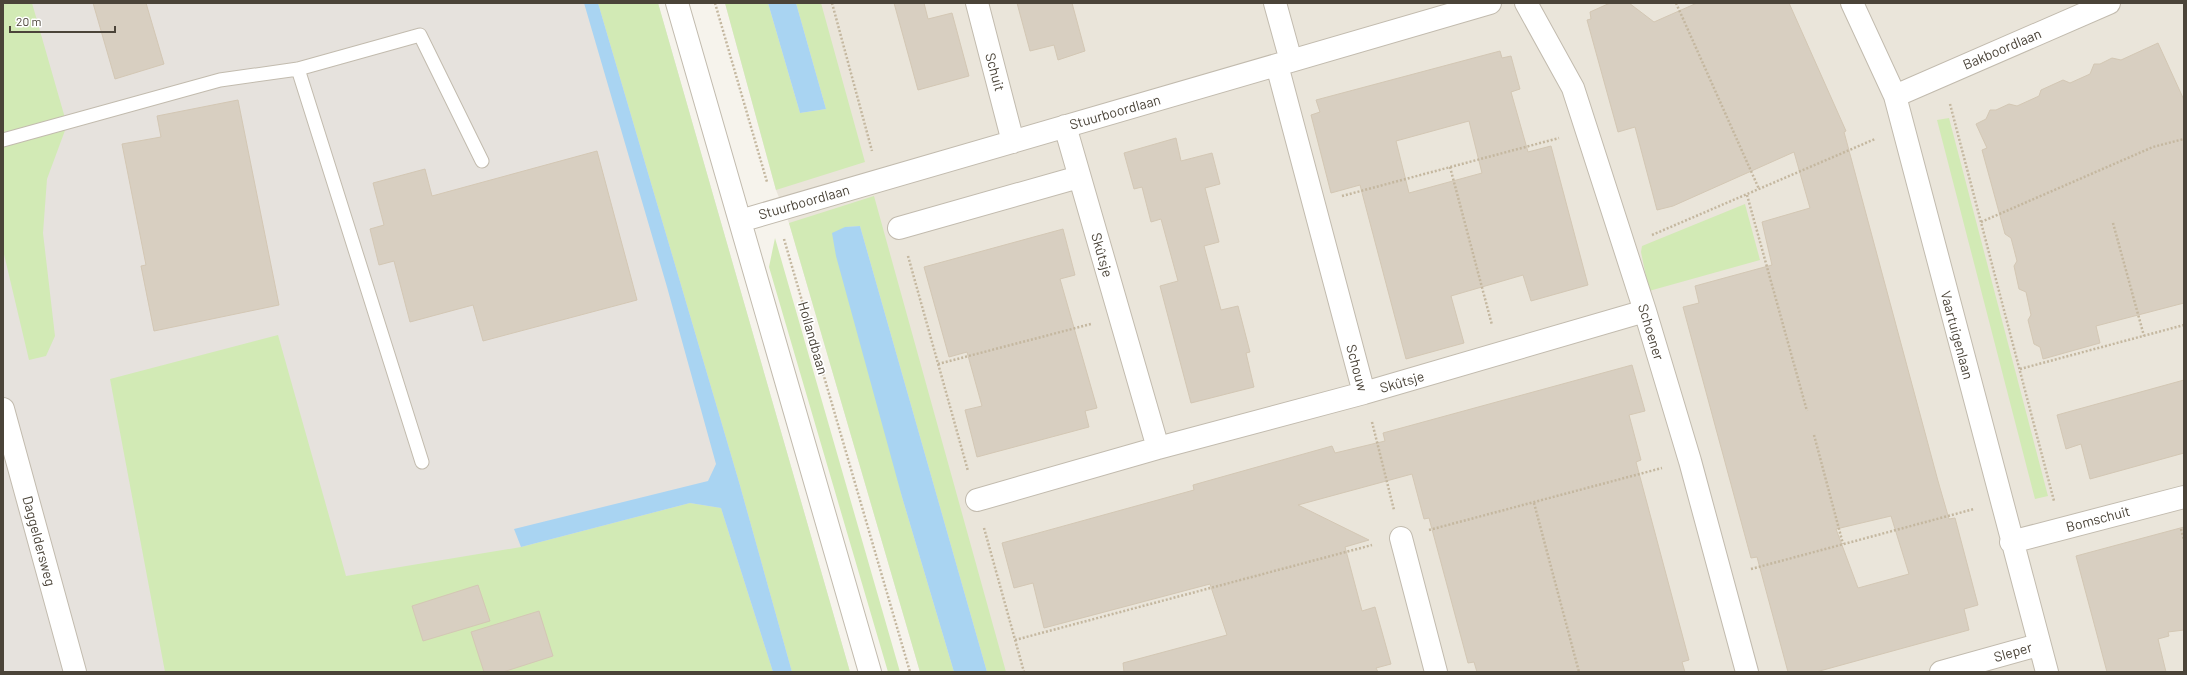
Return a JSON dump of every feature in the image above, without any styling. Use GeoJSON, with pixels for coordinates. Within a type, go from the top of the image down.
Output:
{"type":"FeatureCollection","features":[{"type":"Feature","properties":{"kind":"street"},"geometry":{"type":"LineString","coordinates":[[677,3],[870,672]]}},
{"type":"Feature","properties":{"kind":"street","name":"Schuit"},"geometry":{"type":"LineString","coordinates":[[977,3],[1013,142]]}},
{"type":"Feature","properties":{"kind":"street","name":"Schouw"},"geometry":{"type":"LineString","coordinates":[[1275,3],[1284,63],[1314,204],[1364,393]]}},
{"type":"Feature","properties":{"kind":"street","name":"Schoener"},"geometry":{"type":"LineString","coordinates":[[1526,3],[1573,88],[1645,311],[1690,461],[1747,672]]}},
{"type":"Feature","properties":{"kind":"street","name":"Vaartuigenlaan"},"geometry":{"type":"LineString","coordinates":[[1852,3],[1895,96],[2038,645],[2047,672]]}},
{"type":"Feature","properties":{"kind":"street","name":"Bakboordlaan"},"geometry":{"type":"LineString","coordinates":[[1895,96],[2109,3]]}},
{"type":"Feature","properties":{"kind":"street","name":"Stuurboordlaan"},"geometry":{"type":"LineString","coordinates":[[740,221],[1478,5]]}},
{"type":"Feature","properties":{"kind":"street","name":"Skûtsje"},"geometry":{"type":"LineString","coordinates":[[1065,126],[1158,448]]}},
{"type":"Feature","properties":{"kind":"street"},"geometry":{"type":"LineString","coordinates":[[899,228],[1079,177]]}},
{"type":"Feature","properties":{"kind":"street","name":"Skûtsje"},"geometry":{"type":"LineString","coordinates":[[977,500],[1158,448],[1364,393],[1645,311]]}},
{"type":"Feature","properties":{"kind":"street","name":"Daggeldersweg"},"geometry":{"type":"LineString","coordinates":[[3,410],[75,672]]}},
{"type":"Feature","properties":{"kind":"street","name":"Bomschuit"},"geometry":{"type":"LineString","coordinates":[[2011,542],[2184,497]]}},
{"type":"Feature","properties":{"kind":"street"},"geometry":{"type":"LineString","coordinates":[[1401,538],[1436,672]]}},
{"type":"Feature","properties":{"kind":"street","name":"Sleper"},"geometry":{"type":"LineString","coordinates":[[1941,672],[2038,645]]}},
{"type":"Feature","properties":{"kind":"lane"},"geometry":{"type":"LineString","coordinates":[[3,140],[220,80],[298,68],[420,35],[482,162]]}},
{"type":"Feature","properties":{"kind":"lane"},"geometry":{"type":"LineString","coordinates":[[298,68],[422,462]]}},
{"type":"Feature","properties":{"kind":"path","name":"Hollandbaan"},"geometry":{"type":"LineString","coordinates":[[715,3],[910,672]]}},
{"type":"Feature","properties":{"kind":"path"},"geometry":{"type":"LineString","coordinates":[[832,3],[880,180]]}},
{"type":"Feature","properties":{"kind":"path"},"geometry":{"type":"LineString","coordinates":[[1676,3],[1759,189]]}},
{"type":"Feature","properties":{"kind":"path"},"geometry":{"type":"LineString","coordinates":[[1943,75],[2062,529]]}},
{"type":"Feature","properties":{"kind":"path"},"geometry":{"type":"LineString","coordinates":[[1624,248],[1903,127]]}},
{"type":"Feature","properties":{"kind":"path"},"geometry":{"type":"LineString","coordinates":[[1314,204],[1586,130]]}},
{"type":"Feature","properties":{"kind":"path"},"geometry":{"type":"LineString","coordinates":[[1981,222],[2153,147],[2184,139]]}},
{"type":"Feature","properties":{"kind":"path"},"geometry":{"type":"LineString","coordinates":[[1450,167],[1500,353]]}},
{"type":"Feature","properties":{"kind":"path"},"geometry":{"type":"LineString","coordinates":[[1747,194],[1807,411]]}},
{"type":"Feature","properties":{"kind":"path"},"geometry":{"type":"LineString","coordinates":[[2113,223],[2144,336]]}},
{"type":"Feature","properties":{"kind":"path"},"geometry":{"type":"LineString","coordinates":[[899,228],[977,500],[1024,672]]}},
{"type":"Feature","properties":{"kind":"path"},"geometry":{"type":"LineString","coordinates":[[938,364],[1120,317]]}},
{"type":"Feature","properties":{"kind":"path"},"geometry":{"type":"LineString","coordinates":[[2020,369],[2184,325]]}},
{"type":"Feature","properties":{"kind":"path","name":"Schouw"},"geometry":{"type":"LineString","coordinates":[[1364,393],[1401,538]]}},
{"type":"Feature","properties":{"kind":"path"},"geometry":{"type":"LineString","coordinates":[[1814,435],[1843,544]]}},
{"type":"Feature","properties":{"kind":"path"},"geometry":{"type":"LineString","coordinates":[[1015,640],[1690,461]]}},
{"type":"Feature","properties":{"kind":"path"},"geometry":{"type":"LineString","coordinates":[[1534,502],[1579,672]]}},
{"type":"Feature","properties":{"kind":"path"},"geometry":{"type":"LineString","coordinates":[[1721,577],[2001,502]]}},
{"type":"Feature","properties":{"kind":"shaded area"},"geometry":{"type":"Polygon","coordinates":[[[3,3],[658,3],[850,672],[3,672],[3,3]]]}},
{"type":"Feature","properties":{"kind":"shaded area"},"geometry":{"type":"Polygon","coordinates":[[[725,3],[2184,3],[2184,672],[920,672],[789,223],[776,190],[725,3]]]}},
{"type":"Feature","properties":{"kind":"green space"},"geometry":{"type":"Polygon","coordinates":[[[3,3],[32,3],[67,125],[47,179],[43,233],[55,336],[46,356],[29,360],[3,250],[3,3]]]}},
{"type":"Feature","properties":{"kind":"green space"},"geometry":{"type":"Polygon","coordinates":[[[598,3],[658,3],[850,672],[792,672],[739,482],[598,3]]]}},
{"type":"Feature","properties":{"kind":"green space"},"geometry":{"type":"Polygon","coordinates":[[[725,3],[768,3],[800,113],[826,109],[796,3],[821,3],[865,162],[776,190],[725,3]]]}},
{"type":"Feature","properties":{"kind":"green space"},"geometry":{"type":"Polygon","coordinates":[[[1949,118],[2048,496],[2035,499],[1937,120],[1949,118]]]}},
{"type":"Feature","properties":{"kind":"green space"},"geometry":{"type":"Polygon","coordinates":[[[874,196],[1006,672],[987,672],[860,226],[846,227],[902,497],[954,672],[920,672],[789,223],[874,196]]]}},
{"type":"Feature","properties":{"kind":"green space"},"geometry":{"type":"Polygon","coordinates":[[[1745,204],[1760,260],[1649,291],[1641,252],[1642,246],[1745,204]]]}},
{"type":"Feature","properties":{"kind":"green space"},"geometry":{"type":"Polygon","coordinates":[[[775,238],[900,672],[888,672],[769,267],[775,238]]]}},
{"type":"Feature","properties":{"kind":"green space"},"geometry":{"type":"Polygon","coordinates":[[[278,335],[346,576],[521,547],[690,503],[721,508],[773,672],[165,672],[110,379],[278,335]]]}},
{"type":"Feature","properties":{"kind":"water"},"geometry":{"type":"Polygon","coordinates":[[[584,3],[598,3],[739,482],[792,672],[773,672],[721,508],[690,503],[521,547],[514,529],[708,481],[716,464],[667,287],[584,3]]]}},
{"type":"Feature","properties":{"kind":"water"},"geometry":{"type":"Polygon","coordinates":[[[768,3],[796,3],[826,109],[800,113],[768,3]]]}},
{"type":"Feature","properties":{"kind":"water"},"geometry":{"type":"Polygon","coordinates":[[[860,226],[987,672],[954,672],[902,497],[836,256],[832,233],[845,227],[860,226]]]}},
{"type":"Feature","properties":{"kind":"building"},"geometry":{"type":"Polygon","coordinates":[[[93,3],[146,3],[164,64],[115,79],[93,3]]]}},
{"type":"Feature","properties":{"kind":"building"},"geometry":{"type":"Polygon","coordinates":[[[894,3],[924,3],[928,19],[952,13],[969,76],[918,90],[894,3]]]}},
{"type":"Feature","properties":{"kind":"building"},"geometry":{"type":"Polygon","coordinates":[[[1017,3],[1072,3],[1085,51],[1058,60],[1054,45],[1030,51],[1017,3]]]}},
{"type":"Feature","properties":{"kind":"building"},"geometry":{"type":"Polygon","coordinates":[[[1610,3],[1629,3],[1654,22],[1697,3],[1789,3],[1846,131],[1844,132],[1938,481],[1949,519],[1955,518],[1978,605],[1964,609],[1969,630],[1816,672],[1788,672],[1757,557],[1751,558],[1683,307],[1699,303],[1695,286],[1772,265],[1762,222],[1810,208],[1794,152],[1673,206],[1657,210],[1635,127],[1618,132],[1587,20],[1591,19],[1590,12],[1610,3]],[[1891,516],[1836,529],[1858,588],[1909,574],[1891,516]]]}},
{"type":"Feature","properties":{"kind":"building"},"geometry":{"type":"Polygon","coordinates":[[[2158,43],[2184,100],[2184,303],[2096,326],[2100,343],[2043,359],[2040,347],[2034,344],[2028,320],[2031,315],[2026,292],[2019,289],[2014,266],[2017,261],[2011,238],[2005,234],[1982,150],[1987,148],[1976,124],[1986,119],[1990,110],[1996,110],[2009,104],[2017,106],[2039,96],[2041,90],[2063,80],[2070,83],[2090,74],[2094,64],[2100,64],[2112,58],[2121,60],[2158,43]]]}},
{"type":"Feature","properties":{"kind":"building"},"geometry":{"type":"Polygon","coordinates":[[[1500,51],[1502,58],[1511,56],[1520,89],[1511,92],[1528,152],[1551,146],[1588,285],[1531,301],[1523,275],[1451,296],[1464,343],[1406,359],[1360,185],[1331,193],[1311,115],[1320,112],[1316,100],[1500,51]],[[1469,121],[1396,141],[1409,193],[1482,173],[1469,121]]]}},
{"type":"Feature","properties":{"kind":"building"},"geometry":{"type":"Polygon","coordinates":[[[238,100],[279,305],[154,331],[141,266],[146,265],[122,144],[161,137],[157,116],[238,100]]]}},
{"type":"Feature","properties":{"kind":"building"},"geometry":{"type":"Polygon","coordinates":[[[1176,138],[1181,161],[1212,153],[1220,184],[1205,188],[1219,242],[1204,246],[1221,310],[1238,306],[1250,352],[1246,353],[1254,387],[1191,403],[1160,286],[1178,281],[1161,219],[1151,222],[1142,187],[1134,189],[1124,153],[1176,138]]]}},
{"type":"Feature","properties":{"kind":"building"},"geometry":{"type":"Polygon","coordinates":[[[597,151],[637,300],[483,341],[473,305],[410,322],[394,261],[379,265],[370,229],[384,225],[373,183],[425,169],[432,196],[597,151]]]}},
{"type":"Feature","properties":{"kind":"building"},"geometry":{"type":"Polygon","coordinates":[[[1063,229],[1075,275],[1060,279],[1097,408],[1085,411],[1089,427],[977,457],[965,410],[982,406],[967,352],[949,357],[924,267],[1063,229]]]}},
{"type":"Feature","properties":{"kind":"building"},"geometry":{"type":"Polygon","coordinates":[[[1632,365],[1645,411],[1629,415],[1641,460],[1636,462],[1689,660],[1682,662],[1685,672],[1477,672],[1474,662],[1468,663],[1429,518],[1424,519],[1412,474],[1298,505],[1369,540],[1345,547],[1362,611],[1375,607],[1391,664],[1376,668],[1378,672],[1124,672],[1123,663],[1227,635],[1210,584],[1044,628],[1033,583],[1014,588],[1002,543],[1194,490],[1193,485],[1332,446],[1335,453],[1385,441],[1383,433],[1632,365]]]}},
{"type":"Feature","properties":{"kind":"building"},"geometry":{"type":"Polygon","coordinates":[[[2184,380],[2184,453],[2090,479],[2081,444],[2066,449],[2057,415],[2184,380]]]}},
{"type":"Feature","properties":{"kind":"building"},"geometry":{"type":"Polygon","coordinates":[[[2184,527],[2184,630],[2168,632],[2169,636],[2158,639],[2166,672],[2107,672],[2076,556],[2184,527]]]}},
{"type":"Feature","properties":{"kind":"building"},"geometry":{"type":"Polygon","coordinates":[[[478,585],[490,621],[423,641],[412,606],[478,585]]]}},
{"type":"Feature","properties":{"kind":"building"},"geometry":{"type":"Polygon","coordinates":[[[539,611],[553,656],[503,672],[484,672],[471,632],[539,611]]]}}]}
